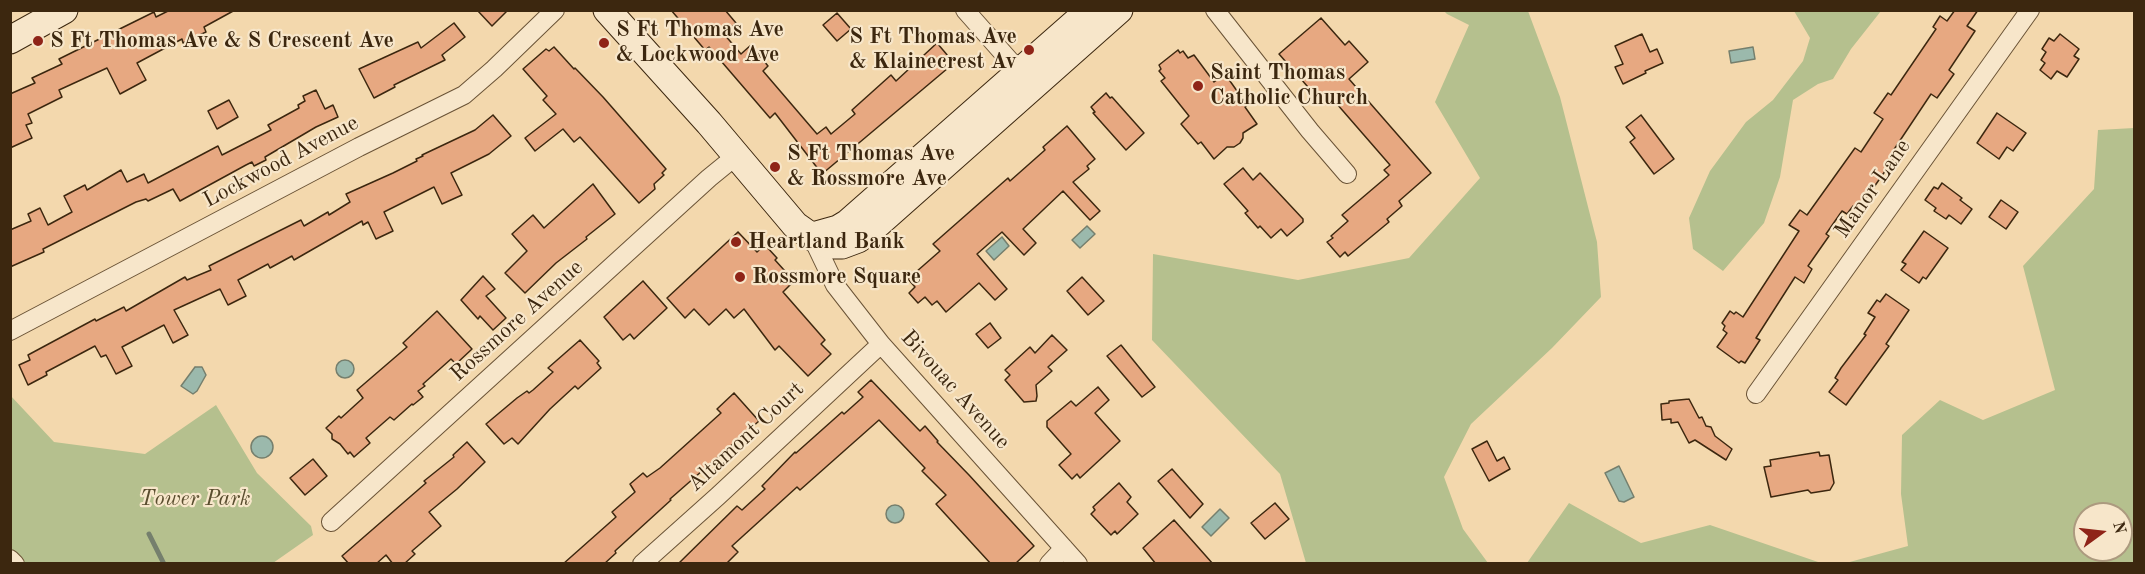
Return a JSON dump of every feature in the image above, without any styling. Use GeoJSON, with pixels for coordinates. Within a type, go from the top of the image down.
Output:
{"type":"FeatureCollection","features":[{"type":"Feature","properties":{"kind":"main road"},"geometry":{"type":"LineString","coordinates":[[10,40],[64,10]]}},
{"type":"Feature","properties":{"kind":"main road"},"geometry":{"type":"LineString","coordinates":[[608,10],[709,123],[795,225],[812,237],[830,244],[842,245],[858,240],[1026,79],[1090,10]]}},
{"type":"Feature","properties":{"kind":"main road"},"geometry":{"type":"LineString","coordinates":[[1026,79],[1119,10]]}},
{"type":"Feature","properties":{"kind":"street","name":"Lockwood Avenue"},"geometry":{"type":"LineString","coordinates":[[10,331],[359,147],[464,95],[555,10]]}},
{"type":"Feature","properties":{"kind":"street"},"geometry":{"type":"LineString","coordinates":[[965,10],[1026,79]]}},
{"type":"Feature","properties":{"kind":"street"},"geometry":{"type":"LineString","coordinates":[[1215,10],[1310,131],[1347,174]]}},
{"type":"Feature","properties":{"kind":"street","name":"Manor Lane"},"geometry":{"type":"LineString","coordinates":[[1756,394],[2030,10]]}},
{"type":"Feature","properties":{"kind":"street","name":"Rossmore Avenue"},"geometry":{"type":"LineString","coordinates":[[331,522],[736,156]]}},
{"type":"Feature","properties":{"kind":"street","name":"Bivouac Avenue"},"geometry":{"type":"LineString","coordinates":[[812,237],[835,285],[881,344],[1078,564]]}},
{"type":"Feature","properties":{"kind":"street","name":"Altamont Court"},"geometry":{"type":"LineString","coordinates":[[642,564],[881,344]]}},
{"type":"Feature","properties":{"kind":"street"},"geometry":{"type":"LineString","coordinates":[[1049,564],[1064,548]]}},
{"type":"Feature","properties":{"kind":"street"},"geometry":{"type":"LineString","coordinates":[[10,559],[15,564]]}},
{"type":"Feature","properties":{"kind":"green space"},"geometry":{"type":"Polygon","coordinates":[[[1444,11],[1528,11],[1560,97],[1597,242],[1601,297],[1552,348],[1471,424],[1444,477],[1463,529],[1488,563],[1306,563],[1280,474],[1152,340],[1153,254],[1298,280],[1409,258],[1480,178],[1435,102],[1469,25],[1444,11]]]}},
{"type":"Feature","properties":{"kind":"green space"},"geometry":{"type":"Polygon","coordinates":[[[1794,11],[1881,11],[1851,49],[1833,79],[1818,84],[1793,100],[1780,177],[1764,223],[1723,271],[1693,249],[1689,218],[1710,171],[1746,122],[1773,100],[1803,61],[1810,38],[1794,11]]]}},
{"type":"Feature","properties":{"kind":"green space"},"geometry":{"type":"Polygon","coordinates":[[[2134,128],[2134,563],[1846,563],[1908,546],[1901,494],[1902,435],[1940,400],[1983,420],[2055,390],[2023,266],[2094,189],[2098,130],[2134,128]]]}},
{"type":"Feature","properties":{"kind":"green space","name":"Tower Park"},"geometry":{"type":"Polygon","coordinates":[[[10,395],[54,442],[145,454],[216,405],[257,473],[311,526],[313,535],[273,563],[11,563],[10,395]]]}},
{"type":"Feature","properties":{"kind":"green space"},"geometry":{"type":"Polygon","coordinates":[[[1569,503],[1641,543],[1710,525],[1821,563],[1527,563],[1569,503]]]}},
{"type":"Feature","properties":{"kind":"shaded area"},"geometry":{"type":"Polygon","coordinates":[[[1753,47],[1755,59],[1731,63],[1729,51],[1753,47]]]}},
{"type":"Feature","properties":{"kind":"shaded area"},"geometry":{"type":"Polygon","coordinates":[[[1087,226],[1095,234],[1080,248],[1072,240],[1087,226]]]}},
{"type":"Feature","properties":{"kind":"shaded area"},"geometry":{"type":"Polygon","coordinates":[[[1002,237],[1009,246],[994,260],[986,251],[1002,237]]]}},
{"type":"Feature","properties":{"kind":"shaded area"},"geometry":{"type":"Polygon","coordinates":[[[345,360],[351,363],[354,369],[351,375],[345,378],[339,375],[336,369],[339,363],[345,360]]]}},
{"type":"Feature","properties":{"kind":"shaded area"},"geometry":{"type":"Polygon","coordinates":[[[195,367],[202,367],[206,375],[193,394],[181,386],[195,367]]]}},
{"type":"Feature","properties":{"kind":"shaded area"},"geometry":{"type":"Polygon","coordinates":[[[262,436],[270,439],[273,447],[270,455],[262,458],[254,455],[251,447],[254,439],[262,436]]]}},
{"type":"Feature","properties":{"kind":"shaded area"},"geometry":{"type":"Polygon","coordinates":[[[1619,466],[1634,497],[1624,502],[1619,501],[1605,473],[1619,466]]]}},
{"type":"Feature","properties":{"kind":"shaded area"},"geometry":{"type":"Polygon","coordinates":[[[895,505],[901,508],[904,514],[901,520],[895,523],[889,520],[886,514],[889,508],[895,505]]]}},
{"type":"Feature","properties":{"kind":"shaded area"},"geometry":{"type":"Polygon","coordinates":[[[1220,509],[1229,518],[1211,536],[1202,527],[1220,509]]]}},
{"type":"Feature","properties":{"kind":"building"},"geometry":{"type":"Polygon","coordinates":[[[170,10],[235,10],[204,27],[206,32],[183,43],[182,39],[137,63],[146,80],[120,94],[107,68],[59,90],[62,97],[28,114],[32,123],[26,125],[32,138],[10,148],[10,94],[35,83],[32,78],[62,64],[59,59],[154,12],[156,17],[170,10]]]}},
{"type":"Feature","properties":{"kind":"building"},"geometry":{"type":"Polygon","coordinates":[[[477,10],[508,10],[492,26],[477,10]]]}},
{"type":"Feature","properties":{"kind":"building"},"geometry":{"type":"Polygon","coordinates":[[[671,10],[725,10],[736,23],[724,34],[741,54],[751,45],[768,66],[763,71],[817,134],[826,127],[831,134],[855,114],[852,110],[891,75],[896,81],[937,43],[954,63],[822,174],[775,113],[770,118],[709,47],[705,50],[671,10]]]}},
{"type":"Feature","properties":{"kind":"building"},"geometry":{"type":"Polygon","coordinates":[[[1955,10],[1978,10],[1967,26],[1975,31],[1949,70],[1954,74],[1937,98],[1931,94],[1893,151],[1897,154],[1858,210],[1853,206],[1847,214],[1842,211],[1826,234],[1829,236],[1808,266],[1812,269],[1804,283],[1795,277],[1756,338],[1760,340],[1745,363],[1741,361],[1739,363],[1717,347],[1727,333],[1723,330],[1725,326],[1722,323],[1730,311],[1743,317],[1799,231],[1789,225],[1800,210],[1807,215],[1855,148],[1861,152],[1883,119],[1874,113],[1888,93],[1891,95],[1936,29],[1933,27],[1940,16],[1947,21],[1955,10]]]}},
{"type":"Feature","properties":{"kind":"building"},"geometry":{"type":"Polygon","coordinates":[[[837,13],[851,29],[837,41],[823,25],[837,13]]]}},
{"type":"Feature","properties":{"kind":"building"},"geometry":{"type":"Polygon","coordinates":[[[1321,18],[1345,45],[1349,41],[1368,62],[1349,79],[1431,173],[1399,201],[1402,206],[1387,219],[1389,222],[1348,256],[1345,252],[1340,257],[1327,242],[1348,221],[1342,215],[1389,175],[1384,170],[1390,165],[1330,96],[1322,103],[1279,54],[1321,18]]]}},
{"type":"Feature","properties":{"kind":"building"},"geometry":{"type":"Polygon","coordinates":[[[454,23],[465,37],[442,55],[445,60],[394,85],[395,87],[374,98],[359,69],[418,42],[421,48],[454,23]]]}},
{"type":"Feature","properties":{"kind":"building"},"geometry":{"type":"Polygon","coordinates":[[[1642,34],[1650,52],[1657,49],[1663,63],[1623,84],[1615,67],[1623,64],[1615,46],[1642,34]]]}},
{"type":"Feature","properties":{"kind":"building"},"geometry":{"type":"Polygon","coordinates":[[[2060,34],[2079,49],[2074,56],[2079,59],[2067,77],[2057,71],[2051,79],[2040,70],[2045,63],[2041,60],[2046,52],[2042,49],[2049,38],[2054,41],[2060,34]]]}},
{"type":"Feature","properties":{"kind":"building"},"geometry":{"type":"Polygon","coordinates":[[[554,47],[603,97],[666,169],[662,173],[664,175],[654,184],[655,189],[639,203],[580,137],[574,142],[563,129],[535,151],[525,138],[556,114],[543,100],[547,96],[523,69],[546,49],[549,51],[554,47]]]}},
{"type":"Feature","properties":{"kind":"building"},"geometry":{"type":"Polygon","coordinates":[[[1178,50],[1180,53],[1183,51],[1188,58],[1194,55],[1214,82],[1225,74],[1247,105],[1245,107],[1257,124],[1243,133],[1240,143],[1234,147],[1227,147],[1214,159],[1201,142],[1198,144],[1181,124],[1189,116],[1161,81],[1165,78],[1159,71],[1161,69],[1159,65],[1178,50]]]}},
{"type":"Feature","properties":{"kind":"building"},"geometry":{"type":"Polygon","coordinates":[[[316,90],[325,109],[333,105],[338,117],[316,127],[265,157],[266,160],[254,166],[252,162],[180,201],[173,189],[148,201],[146,199],[136,202],[43,249],[44,252],[10,267],[10,230],[31,221],[28,214],[40,208],[48,225],[72,212],[64,196],[85,185],[87,190],[121,170],[127,182],[144,174],[148,183],[218,146],[222,155],[271,130],[268,125],[299,108],[298,105],[305,101],[303,96],[316,90]]]}},
{"type":"Feature","properties":{"kind":"building"},"geometry":{"type":"Polygon","coordinates":[[[1106,93],[1144,133],[1126,150],[1093,113],[1095,112],[1091,107],[1106,93]]]}},
{"type":"Feature","properties":{"kind":"building"},"geometry":{"type":"Polygon","coordinates":[[[229,100],[238,117],[217,129],[208,111],[229,100]]]}},
{"type":"Feature","properties":{"kind":"building"},"geometry":{"type":"Polygon","coordinates":[[[1997,113],[2026,133],[2013,151],[2007,147],[1999,159],[1977,143],[1997,113]]]}},
{"type":"Feature","properties":{"kind":"building"},"geometry":{"type":"Polygon","coordinates":[[[493,115],[511,136],[489,154],[451,173],[462,195],[442,204],[434,187],[384,212],[393,231],[376,239],[368,222],[363,225],[362,221],[294,260],[292,256],[270,268],[268,264],[238,280],[246,296],[228,305],[220,289],[174,310],[188,335],[173,343],[164,325],[122,347],[132,366],[116,374],[106,355],[101,357],[95,346],[46,372],[47,375],[28,385],[19,365],[30,360],[28,355],[95,319],[96,321],[124,307],[126,311],[185,277],[187,280],[211,270],[209,266],[301,220],[304,226],[328,212],[329,215],[350,202],[346,194],[393,173],[417,161],[416,159],[422,155],[475,130],[493,115]]]}},
{"type":"Feature","properties":{"kind":"building"},"geometry":{"type":"Polygon","coordinates":[[[1641,115],[1674,159],[1654,174],[1630,142],[1635,138],[1626,127],[1641,115]]]}},
{"type":"Feature","properties":{"kind":"building"},"geometry":{"type":"Polygon","coordinates":[[[1067,126],[1095,159],[1087,166],[1089,169],[1073,182],[1100,211],[1090,220],[1063,191],[1023,229],[1036,243],[1024,255],[1002,232],[977,254],[1007,289],[995,300],[979,283],[946,312],[937,301],[932,305],[925,297],[918,303],[909,293],[915,287],[908,279],[940,251],[933,244],[1008,178],[1010,181],[1045,150],[1043,147],[1067,126]]]}},
{"type":"Feature","properties":{"kind":"building"},"geometry":{"type":"Polygon","coordinates":[[[1243,168],[1253,180],[1260,173],[1303,219],[1303,222],[1287,236],[1281,229],[1271,238],[1260,226],[1258,228],[1245,213],[1248,211],[1224,184],[1243,168]]]}},
{"type":"Feature","properties":{"kind":"building"},"geometry":{"type":"Polygon","coordinates":[[[1942,183],[1972,209],[1961,224],[1949,215],[1946,219],[1934,211],[1936,208],[1925,200],[1934,187],[1938,189],[1942,183]]]}},
{"type":"Feature","properties":{"kind":"building"},"geometry":{"type":"Polygon","coordinates":[[[593,184],[615,214],[556,263],[525,293],[505,273],[527,251],[512,234],[533,215],[544,228],[593,184]]]}},
{"type":"Feature","properties":{"kind":"building"},"geometry":{"type":"Polygon","coordinates":[[[2001,200],[2018,212],[2006,229],[1989,217],[2001,200]]]}},
{"type":"Feature","properties":{"kind":"building"},"geometry":{"type":"Polygon","coordinates":[[[1924,231],[1948,248],[1926,279],[1923,277],[1919,283],[1901,270],[1906,264],[1902,262],[1924,231]]]}},
{"type":"Feature","properties":{"kind":"building","name":"Rossmore Square"},"geometry":{"type":"Polygon","coordinates":[[[738,232],[757,252],[765,245],[777,258],[775,260],[794,281],[783,292],[825,340],[821,344],[831,354],[808,376],[779,346],[775,350],[744,309],[734,318],[726,309],[709,325],[694,309],[685,318],[667,298],[738,232]]]}},
{"type":"Feature","properties":{"kind":"building"},"geometry":{"type":"Polygon","coordinates":[[[483,276],[495,289],[486,296],[506,318],[493,330],[480,316],[478,319],[461,300],[483,276]]]}},
{"type":"Feature","properties":{"kind":"building"},"geometry":{"type":"Polygon","coordinates":[[[1082,277],[1104,301],[1088,315],[1067,291],[1082,277]]]}},
{"type":"Feature","properties":{"kind":"building"},"geometry":{"type":"Polygon","coordinates":[[[643,281],[667,308],[634,339],[630,334],[623,340],[604,317],[643,281]]]}},
{"type":"Feature","properties":{"kind":"building"},"geometry":{"type":"Polygon","coordinates":[[[1886,294],[1909,310],[1886,344],[1889,346],[1846,405],[1829,392],[1838,380],[1835,378],[1841,368],[1866,335],[1864,334],[1875,317],[1868,313],[1877,300],[1880,302],[1886,294]]]}},
{"type":"Feature","properties":{"kind":"building"},"geometry":{"type":"Polygon","coordinates":[[[437,311],[472,349],[456,364],[451,359],[423,384],[425,386],[418,391],[423,397],[394,420],[390,417],[366,438],[370,443],[354,457],[350,452],[348,454],[340,444],[332,439],[332,434],[326,428],[363,398],[357,390],[407,347],[403,343],[437,311]]]}},
{"type":"Feature","properties":{"kind":"building"},"geometry":{"type":"Polygon","coordinates":[[[990,323],[1001,338],[988,348],[976,334],[990,323]]]}},
{"type":"Feature","properties":{"kind":"building"},"geometry":{"type":"Polygon","coordinates":[[[1052,335],[1067,350],[1048,367],[1052,371],[1036,385],[1036,401],[1024,402],[1005,380],[1010,375],[1005,370],[1030,347],[1035,353],[1052,335]]]}},
{"type":"Feature","properties":{"kind":"building"},"geometry":{"type":"Polygon","coordinates":[[[580,340],[599,361],[597,363],[601,368],[578,389],[575,386],[518,444],[512,438],[504,444],[486,424],[517,398],[533,390],[553,372],[548,368],[580,340]]]}},
{"type":"Feature","properties":{"kind":"building"},"geometry":{"type":"Polygon","coordinates":[[[1121,345],[1155,387],[1142,397],[1107,356],[1121,345]]]}},
{"type":"Feature","properties":{"kind":"building"},"geometry":{"type":"Polygon","coordinates":[[[871,380],[920,431],[925,426],[937,442],[1034,546],[1015,564],[991,564],[936,504],[946,495],[922,471],[925,468],[879,420],[800,490],[797,487],[732,546],[738,552],[726,564],[678,564],[737,506],[742,510],[765,489],[762,486],[795,452],[863,397],[858,392],[871,380]]]}},
{"type":"Feature","properties":{"kind":"building"},"geometry":{"type":"Polygon","coordinates":[[[1098,387],[1109,400],[1095,413],[1120,441],[1080,478],[1077,474],[1072,479],[1059,465],[1071,454],[1047,427],[1047,421],[1071,401],[1076,406],[1098,387]]]}},
{"type":"Feature","properties":{"kind":"building"},"geometry":{"type":"Polygon","coordinates":[[[734,393],[759,421],[670,499],[604,564],[563,564],[616,517],[612,512],[635,492],[630,484],[643,473],[647,477],[660,468],[721,413],[717,409],[734,393]]]}},
{"type":"Feature","properties":{"kind":"building"},"geometry":{"type":"Polygon","coordinates":[[[1689,399],[1699,418],[1702,417],[1715,436],[1732,449],[1726,460],[1695,440],[1689,443],[1678,422],[1671,423],[1671,419],[1662,420],[1661,404],[1689,399]]]}},
{"type":"Feature","properties":{"kind":"building"},"geometry":{"type":"Polygon","coordinates":[[[1487,441],[1497,461],[1504,457],[1510,469],[1489,481],[1472,449],[1487,441]]]}},
{"type":"Feature","properties":{"kind":"building"},"geometry":{"type":"Polygon","coordinates":[[[467,442],[485,462],[429,512],[441,526],[412,551],[415,554],[404,564],[393,564],[386,555],[376,564],[349,564],[342,556],[426,483],[424,481],[454,457],[453,455],[467,442]]]}},
{"type":"Feature","properties":{"kind":"building"},"geometry":{"type":"Polygon","coordinates":[[[1819,452],[1820,456],[1829,455],[1834,483],[1830,490],[1811,493],[1808,490],[1771,497],[1764,467],[1771,466],[1770,460],[1819,452]]]}},
{"type":"Feature","properties":{"kind":"building"},"geometry":{"type":"Polygon","coordinates":[[[313,459],[327,476],[305,495],[290,478],[313,459]]]}},
{"type":"Feature","properties":{"kind":"building"},"geometry":{"type":"Polygon","coordinates":[[[1172,469],[1203,504],[1190,518],[1158,481],[1172,469]]]}},
{"type":"Feature","properties":{"kind":"building"},"geometry":{"type":"Polygon","coordinates":[[[1119,483],[1131,497],[1127,502],[1138,514],[1117,534],[1115,531],[1111,535],[1091,514],[1095,510],[1093,507],[1119,483]]]}},
{"type":"Feature","properties":{"kind":"building"},"geometry":{"type":"Polygon","coordinates":[[[1275,503],[1289,519],[1265,539],[1251,523],[1275,503]]]}},
{"type":"Feature","properties":{"kind":"building"},"geometry":{"type":"Polygon","coordinates":[[[1174,520],[1213,564],[1156,564],[1143,548],[1174,520]]]}},
{"type":"Feature","properties":{"kind":"waterway"},"geometry":{"type":"LineString","coordinates":[[149,534],[164,564]]}},
{"type":"Feature","properties":{"kind":"place","name":"S Ft Thomas Ave & S Crescent Ave"},"geometry":{"type":"Point","coordinates":[38,41]}},
{"type":"Feature","properties":{"kind":"place","name":"S Ft Thomas Ave & Lockwood Ave"},"geometry":{"type":"Point","coordinates":[604,43]}},
{"type":"Feature","properties":{"kind":"place","name":"S Ft Thomas Ave & Klainecrest Av"},"geometry":{"type":"Point","coordinates":[1029,50]}},
{"type":"Feature","properties":{"kind":"place","name":"Saint Thomas Catholic Church"},"geometry":{"type":"Point","coordinates":[1198,86]}},
{"type":"Feature","properties":{"kind":"place","name":"S Ft Thomas Ave & Rossmore Ave"},"geometry":{"type":"Point","coordinates":[775,167]}},
{"type":"Feature","properties":{"kind":"place","name":"Heartland Bank"},"geometry":{"type":"Point","coordinates":[736,242]}},
{"type":"Feature","properties":{"kind":"place","name":"Rossmore Square"},"geometry":{"type":"Point","coordinates":[740,277]}}]}
